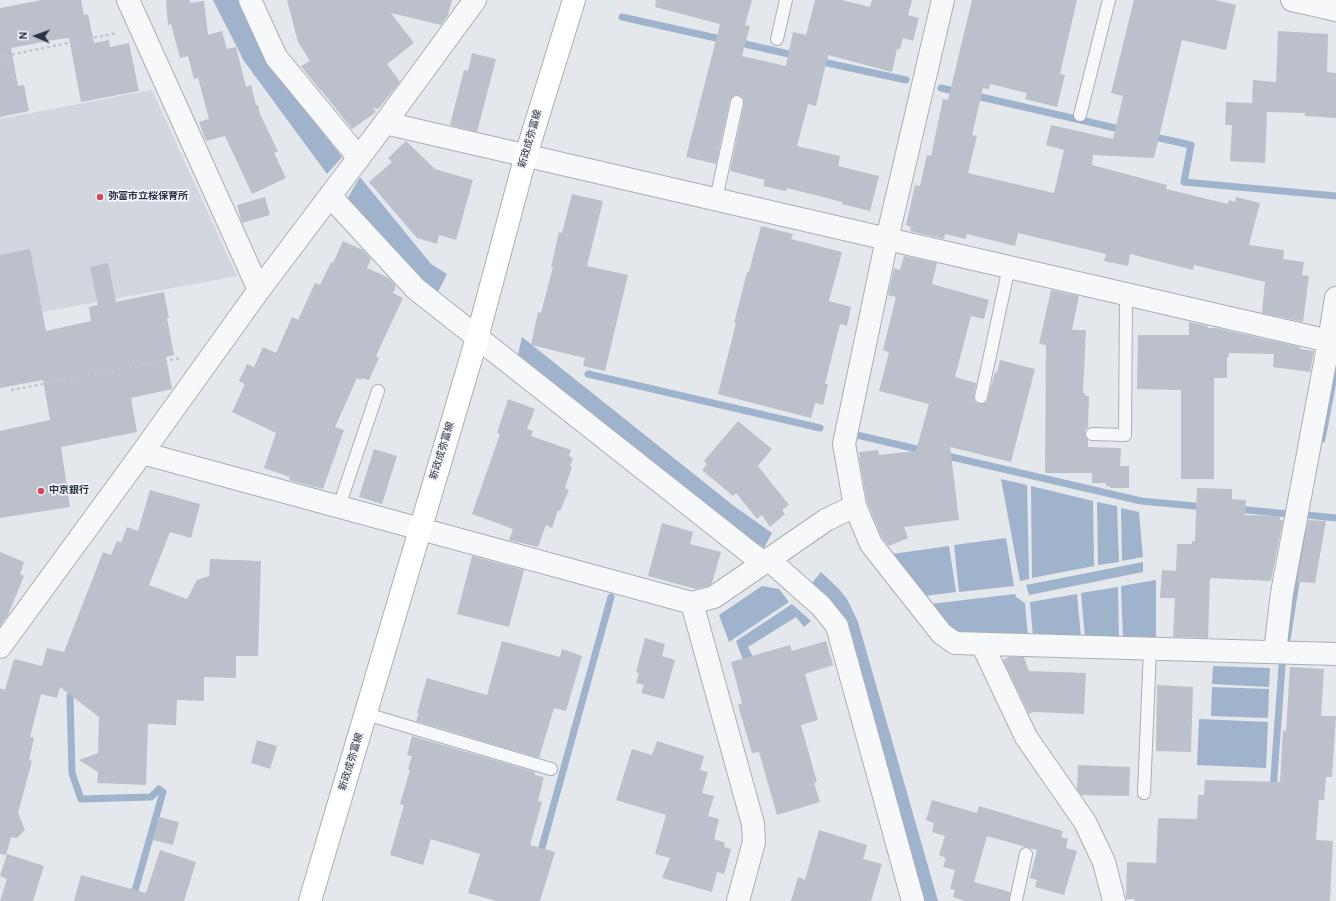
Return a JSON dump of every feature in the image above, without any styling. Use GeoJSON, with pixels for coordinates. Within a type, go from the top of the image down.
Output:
{"type":"FeatureCollection","features":[{"type":"Feature","properties":{"kind":"main road","name":"新政成弥富線"},"geometry":{"type":"LineString","coordinates":[[310,901],[477,338],[526,155],[574,0]]}},
{"type":"Feature","properties":{"kind":"street"},"geometry":{"type":"LineString","coordinates":[[128,0],[259,290]]}},
{"type":"Feature","properties":{"kind":"street"},"geometry":{"type":"LineString","coordinates":[[250,0],[276,57],[359,158]]}},
{"type":"Feature","properties":{"kind":"street"},"geometry":{"type":"LineString","coordinates":[[0,647],[259,290],[359,158],[475,0]]}},
{"type":"Feature","properties":{"kind":"street"},"geometry":{"type":"LineString","coordinates":[[943,0],[886,238],[844,444],[855,506],[871,544],[942,634],[955,643],[1336,654]]}},
{"type":"Feature","properties":{"kind":"street"},"geometry":{"type":"LineString","coordinates":[[1292,0],[1336,10]]}},
{"type":"Feature","properties":{"kind":"street"},"geometry":{"type":"LineString","coordinates":[[385,123],[1333,341]]}},
{"type":"Feature","properties":{"kind":"street"},"geometry":{"type":"LineString","coordinates":[[330,196],[416,289],[477,338],[766,561],[821,606],[837,626],[913,901]]}},
{"type":"Feature","properties":{"kind":"street"},"geometry":{"type":"LineString","coordinates":[[1275,652],[1282,593],[1333,341],[1336,298]]}},
{"type":"Feature","properties":{"kind":"street"},"geometry":{"type":"LineString","coordinates":[[142,453],[692,603],[714,597],[826,520],[855,506]]}},
{"type":"Feature","properties":{"kind":"street"},"geometry":{"type":"LineString","coordinates":[[692,603],[753,824],[754,842],[738,901]]}},
{"type":"Feature","properties":{"kind":"street"},"geometry":{"type":"LineString","coordinates":[[982,644],[1026,737],[1085,822],[1104,862],[1114,901]]}},
{"type":"Feature","properties":{"kind":"lane"},"geometry":{"type":"LineString","coordinates":[[777,39],[786,0]]}},
{"type":"Feature","properties":{"kind":"lane"},"geometry":{"type":"LineString","coordinates":[[1080,115],[1109,0]]}},
{"type":"Feature","properties":{"kind":"lane"},"geometry":{"type":"LineString","coordinates":[[716,199],[737,102]]}},
{"type":"Feature","properties":{"kind":"lane"},"geometry":{"type":"LineString","coordinates":[[981,397],[1009,267]]}},
{"type":"Feature","properties":{"kind":"lane"},"geometry":{"type":"LineString","coordinates":[[1092,434],[1125,435],[1126,294]]}},
{"type":"Feature","properties":{"kind":"lane"},"geometry":{"type":"LineString","coordinates":[[339,506],[378,391]]}},
{"type":"Feature","properties":{"kind":"lane"},"geometry":{"type":"LineString","coordinates":[[1144,793],[1150,649]]}},
{"type":"Feature","properties":{"kind":"lane"},"geometry":{"type":"LineString","coordinates":[[366,714],[551,769]]}},
{"type":"Feature","properties":{"kind":"lane"},"geometry":{"type":"LineString","coordinates":[[1014,899],[1026,854]]}},
{"type":"Feature","properties":{"kind":"path"},"geometry":{"type":"LineString","coordinates":[[0,57],[140,28]]}},
{"type":"Feature","properties":{"kind":"path"},"geometry":{"type":"LineString","coordinates":[[11,390],[215,352]]}},
{"type":"Feature","properties":{"kind":"shaded area","name":"弥富市立桜保育所"},"geometry":{"type":"Polygon","coordinates":[[[152,90],[237,276],[0,320],[0,119],[152,90]]]}},
{"type":"Feature","properties":{"kind":"water"},"geometry":{"type":"Polygon","coordinates":[[[213,0],[239,0],[269,64],[342,157],[327,174],[244,61],[213,0]]]}},
{"type":"Feature","properties":{"kind":"water"},"geometry":{"type":"Polygon","coordinates":[[[360,177],[431,264],[447,274],[437,294],[411,272],[347,199],[360,177]]]}},
{"type":"Feature","properties":{"kind":"water"},"geometry":{"type":"Polygon","coordinates":[[[522,337],[734,506],[772,533],[764,548],[710,512],[518,355],[522,337]]]}},
{"type":"Feature","properties":{"kind":"water"},"geometry":{"type":"Polygon","coordinates":[[[1001,479],[1027,485],[1029,579],[1020,581],[1001,479]]]}},
{"type":"Feature","properties":{"kind":"water"},"geometry":{"type":"Polygon","coordinates":[[[1031,486],[1093,501],[1094,566],[1032,578],[1031,486]]]}},
{"type":"Feature","properties":{"kind":"water"},"geometry":{"type":"Polygon","coordinates":[[[1097,502],[1117,506],[1119,562],[1098,565],[1097,502]]]}},
{"type":"Feature","properties":{"kind":"water"},"geometry":{"type":"Polygon","coordinates":[[[1121,508],[1139,512],[1143,557],[1122,561],[1121,508]]]}},
{"type":"Feature","properties":{"kind":"water"},"geometry":{"type":"Polygon","coordinates":[[[1006,538],[1014,586],[959,592],[954,545],[1006,538]]]}},
{"type":"Feature","properties":{"kind":"water"},"geometry":{"type":"Polygon","coordinates":[[[949,546],[956,592],[924,596],[892,554],[949,546]]]}},
{"type":"Feature","properties":{"kind":"water"},"geometry":{"type":"Polygon","coordinates":[[[1143,562],[1143,572],[1029,595],[1026,585],[1143,562]]]}},
{"type":"Feature","properties":{"kind":"water"},"geometry":{"type":"Polygon","coordinates":[[[821,572],[847,599],[858,622],[938,901],[923,901],[812,583],[821,572]]]}},
{"type":"Feature","properties":{"kind":"water"},"geometry":{"type":"Polygon","coordinates":[[[1156,580],[1156,639],[1123,639],[1121,586],[1156,580]]]}},
{"type":"Feature","properties":{"kind":"water"},"geometry":{"type":"Polygon","coordinates":[[[762,586],[779,589],[789,602],[729,642],[719,615],[762,586]]]}},
{"type":"Feature","properties":{"kind":"water"},"geometry":{"type":"Polygon","coordinates":[[[1118,587],[1119,638],[1085,638],[1081,593],[1118,587]]]}},
{"type":"Feature","properties":{"kind":"water"},"geometry":{"type":"Polygon","coordinates":[[[1015,594],[1016,597],[1025,603],[1028,637],[955,632],[944,623],[930,604],[1015,594]]]}},
{"type":"Feature","properties":{"kind":"water"},"geometry":{"type":"Polygon","coordinates":[[[1077,594],[1081,638],[1033,637],[1030,602],[1077,594]]]}},
{"type":"Feature","properties":{"kind":"water"},"geometry":{"type":"Polygon","coordinates":[[[792,604],[811,621],[804,627],[796,617],[748,647],[753,657],[743,660],[736,641],[792,604]]]}},
{"type":"Feature","properties":{"kind":"water"},"geometry":{"type":"Polygon","coordinates":[[[1213,666],[1270,668],[1269,687],[1212,684],[1213,666]]]}},
{"type":"Feature","properties":{"kind":"water"},"geometry":{"type":"Polygon","coordinates":[[[1212,687],[1269,689],[1268,718],[1211,716],[1212,687]]]}},
{"type":"Feature","properties":{"kind":"water"},"geometry":{"type":"Polygon","coordinates":[[[1199,719],[1268,722],[1266,768],[1197,765],[1199,719]]]}},
{"type":"Feature","properties":{"kind":"building"},"geometry":{"type":"Polygon","coordinates":[[[42,0],[81,0],[84,15],[88,14],[94,43],[109,40],[110,47],[129,43],[139,91],[81,102],[69,38],[53,40],[11,48],[18,86],[24,85],[29,111],[0,117],[0,8],[42,0]]]}},
{"type":"Feature","properties":{"kind":"building"},"geometry":{"type":"Polygon","coordinates":[[[166,0],[190,0],[190,3],[204,1],[208,35],[222,31],[227,49],[236,47],[246,87],[251,85],[256,105],[258,105],[260,114],[278,151],[274,153],[286,178],[252,194],[225,136],[206,141],[199,122],[209,119],[198,78],[194,79],[188,56],[180,58],[171,24],[168,25],[166,0]]]}},
{"type":"Feature","properties":{"kind":"building"},"geometry":{"type":"Polygon","coordinates":[[[287,0],[452,0],[448,15],[441,25],[391,13],[414,43],[387,64],[400,82],[378,109],[372,108],[376,112],[352,129],[301,66],[310,61],[298,42],[287,0]]]}},
{"type":"Feature","properties":{"kind":"building"},"geometry":{"type":"Polygon","coordinates":[[[656,0],[752,0],[745,25],[750,26],[742,56],[786,66],[793,32],[806,35],[815,0],[842,0],[870,7],[872,0],[912,0],[908,15],[919,18],[913,41],[903,38],[900,49],[897,49],[892,72],[828,55],[816,106],[808,104],[797,146],[840,156],[838,166],[879,176],[870,211],[787,188],[786,191],[763,186],[765,180],[730,171],[744,104],[744,99],[739,95],[734,95],[730,100],[716,164],[686,157],[720,24],[655,7],[656,0]]]}},
{"type":"Feature","properties":{"kind":"building"},"geometry":{"type":"Polygon","coordinates":[[[972,0],[1077,0],[1060,74],[1065,75],[1057,107],[1025,99],[1027,93],[990,84],[989,89],[983,88],[972,135],[977,136],[968,173],[1054,193],[1064,150],[1046,145],[1051,125],[1113,139],[1123,96],[1111,93],[1134,0],[1215,0],[1236,5],[1226,50],[1182,40],[1154,158],[1093,155],[1092,165],[1167,185],[1166,189],[1228,204],[1229,200],[1235,202],[1236,197],[1260,203],[1249,245],[1284,250],[1283,259],[1304,262],[1302,275],[1309,276],[1303,322],[1262,313],[1265,282],[1194,265],[1193,270],[1130,254],[1128,266],[1104,261],[1106,254],[1018,233],[1015,246],[967,234],[966,239],[945,234],[944,239],[910,231],[911,227],[906,225],[915,185],[920,186],[927,155],[931,156],[943,99],[948,100],[972,0]]]}},
{"type":"Feature","properties":{"kind":"building"},"geometry":{"type":"Polygon","coordinates":[[[1278,31],[1328,34],[1327,72],[1336,73],[1336,118],[1305,116],[1305,113],[1267,112],[1265,163],[1230,161],[1232,125],[1225,125],[1226,102],[1252,103],[1253,80],[1276,82],[1278,31]]]}},
{"type":"Feature","properties":{"kind":"building"},"geometry":{"type":"Polygon","coordinates":[[[472,53],[496,59],[477,132],[450,125],[464,70],[468,71],[472,53]]]}},
{"type":"Feature","properties":{"kind":"building"},"geometry":{"type":"Polygon","coordinates":[[[406,141],[435,169],[473,180],[456,240],[439,235],[437,244],[417,238],[369,182],[392,162],[388,158],[406,141]]]}},
{"type":"Feature","properties":{"kind":"building"},"geometry":{"type":"Polygon","coordinates":[[[572,194],[603,201],[587,266],[628,275],[605,371],[583,366],[585,358],[531,345],[538,312],[541,313],[553,267],[551,267],[559,232],[562,233],[572,194]]]}},
{"type":"Feature","properties":{"kind":"building"},"geometry":{"type":"Polygon","coordinates":[[[265,197],[270,215],[242,223],[237,205],[265,197]]]}},
{"type":"Feature","properties":{"kind":"building"},"geometry":{"type":"Polygon","coordinates":[[[761,226],[793,234],[791,239],[842,252],[829,301],[851,307],[847,326],[840,324],[825,384],[828,384],[823,405],[815,403],[811,418],[718,394],[747,272],[749,272],[761,226]]]}},
{"type":"Feature","properties":{"kind":"building"},"geometry":{"type":"Polygon","coordinates":[[[343,241],[363,250],[371,259],[367,268],[389,278],[396,286],[393,293],[403,298],[376,356],[379,358],[369,380],[362,378],[361,380],[357,378],[335,427],[344,430],[323,489],[289,480],[290,477],[264,468],[276,433],[232,412],[245,384],[239,381],[247,364],[254,367],[263,347],[276,353],[292,317],[298,320],[315,283],[320,285],[331,262],[333,263],[343,241]]]}},
{"type":"Feature","properties":{"kind":"building"},"geometry":{"type":"Polygon","coordinates":[[[30,249],[46,331],[91,321],[89,307],[98,305],[90,267],[108,263],[116,302],[164,292],[174,355],[166,357],[172,389],[131,398],[137,432],[61,447],[70,507],[0,518],[0,431],[50,420],[43,380],[0,388],[0,255],[30,249]]]}},
{"type":"Feature","properties":{"kind":"building"},"geometry":{"type":"Polygon","coordinates":[[[904,256],[937,263],[932,284],[989,300],[984,319],[971,316],[955,377],[976,383],[974,400],[976,403],[983,404],[987,402],[995,372],[997,373],[1000,360],[1035,369],[1011,462],[950,447],[959,520],[904,527],[908,538],[889,546],[882,538],[867,502],[859,452],[878,450],[879,455],[916,451],[929,404],[879,391],[889,352],[883,350],[896,297],[888,295],[894,268],[900,270],[904,256]]]}},
{"type":"Feature","properties":{"kind":"building"},"geometry":{"type":"Polygon","coordinates":[[[1051,290],[1079,296],[1072,330],[1086,330],[1083,393],[1085,393],[1085,396],[1089,396],[1088,427],[1085,430],[1085,437],[1088,440],[1088,447],[1121,448],[1120,466],[1129,466],[1129,488],[1110,488],[1110,486],[1106,486],[1106,483],[1092,483],[1092,473],[1045,473],[1046,345],[1039,344],[1051,290]]]}},
{"type":"Feature","properties":{"kind":"building"},"geometry":{"type":"Polygon","coordinates":[[[1189,322],[1208,326],[1208,328],[1216,328],[1300,347],[1300,349],[1314,351],[1310,372],[1273,367],[1274,354],[1229,353],[1229,357],[1227,357],[1227,378],[1214,378],[1214,479],[1181,479],[1181,390],[1137,389],[1138,335],[1189,335],[1189,322]]]}},
{"type":"Feature","properties":{"kind":"building"},"geometry":{"type":"Polygon","coordinates":[[[508,399],[535,409],[527,429],[533,431],[531,436],[571,450],[569,456],[573,458],[570,466],[572,467],[565,488],[569,490],[560,511],[558,510],[552,528],[546,525],[538,547],[509,540],[513,529],[472,514],[500,434],[497,433],[508,399]]]}},
{"type":"Feature","properties":{"kind":"building"},"geometry":{"type":"Polygon","coordinates":[[[738,421],[772,449],[758,466],[789,505],[782,510],[785,514],[770,527],[762,515],[757,519],[736,493],[733,496],[702,470],[707,464],[704,461],[738,421]]]}},
{"type":"Feature","properties":{"kind":"building"},"geometry":{"type":"Polygon","coordinates":[[[374,449],[397,456],[382,504],[359,497],[374,449]]]}},
{"type":"Feature","properties":{"kind":"building"},"geometry":{"type":"Polygon","coordinates":[[[1197,488],[1232,489],[1232,499],[1246,500],[1245,515],[1280,516],[1280,520],[1283,520],[1271,581],[1210,578],[1208,638],[1173,637],[1175,598],[1160,598],[1162,570],[1176,571],[1177,544],[1192,544],[1192,541],[1195,541],[1197,488]]]}},
{"type":"Feature","properties":{"kind":"building"},"geometry":{"type":"Polygon","coordinates":[[[150,490],[200,504],[191,538],[170,532],[149,585],[187,599],[197,580],[209,576],[210,559],[261,561],[258,656],[236,656],[236,678],[204,677],[204,701],[177,700],[176,725],[148,724],[146,785],[97,783],[98,772],[79,760],[98,753],[99,717],[60,687],[57,698],[41,694],[30,737],[34,738],[29,760],[32,761],[18,813],[25,830],[17,838],[11,837],[6,855],[0,854],[0,688],[5,690],[14,659],[42,666],[47,648],[64,652],[103,552],[111,555],[117,541],[121,543],[127,527],[138,531],[150,490]]]}},
{"type":"Feature","properties":{"kind":"building"},"geometry":{"type":"Polygon","coordinates":[[[1308,520],[1326,521],[1315,583],[1297,582],[1308,520]]]}},
{"type":"Feature","properties":{"kind":"building"},"geometry":{"type":"Polygon","coordinates":[[[662,523],[693,532],[690,544],[721,552],[712,583],[709,586],[696,589],[648,576],[662,523]]]}},
{"type":"Feature","properties":{"kind":"building"},"geometry":{"type":"Polygon","coordinates":[[[0,552],[24,562],[20,574],[24,576],[8,615],[0,626],[0,552]]]}},
{"type":"Feature","properties":{"kind":"building"},"geometry":{"type":"Polygon","coordinates":[[[472,556],[524,570],[509,627],[457,614],[472,556]]]}},
{"type":"Feature","properties":{"kind":"building"},"geometry":{"type":"Polygon","coordinates":[[[645,638],[665,644],[662,656],[675,660],[664,699],[641,693],[644,685],[636,683],[639,673],[636,672],[645,638]]]}},
{"type":"Feature","properties":{"kind":"building"},"geometry":{"type":"Polygon","coordinates":[[[502,641],[560,657],[562,649],[582,656],[566,711],[554,708],[539,758],[416,721],[427,678],[487,695],[502,641]]]}},
{"type":"Feature","properties":{"kind":"building"},"geometry":{"type":"Polygon","coordinates":[[[826,641],[833,665],[805,674],[818,720],[801,725],[817,782],[814,783],[820,802],[777,815],[759,752],[752,753],[738,705],[742,703],[731,662],[790,645],[792,651],[826,641]]]}},
{"type":"Feature","properties":{"kind":"building"},"geometry":{"type":"Polygon","coordinates":[[[1009,657],[1024,657],[1029,671],[1086,673],[1084,714],[1033,712],[1029,714],[1003,660],[1009,657]]]}},
{"type":"Feature","properties":{"kind":"building"},"geometry":{"type":"Polygon","coordinates":[[[1290,667],[1324,669],[1321,716],[1336,716],[1332,777],[1326,777],[1324,800],[1319,800],[1316,840],[1333,841],[1330,901],[1134,901],[1134,899],[1126,899],[1127,862],[1156,863],[1158,818],[1197,819],[1198,795],[1204,795],[1205,780],[1280,782],[1283,730],[1286,731],[1290,667]]]}},
{"type":"Feature","properties":{"kind":"building"},"geometry":{"type":"Polygon","coordinates":[[[1157,685],[1193,687],[1191,752],[1156,751],[1157,685]]]}},
{"type":"Feature","properties":{"kind":"building"},"geometry":{"type":"Polygon","coordinates":[[[412,736],[535,772],[535,775],[544,777],[538,801],[542,802],[530,845],[555,852],[540,901],[496,901],[468,893],[480,854],[431,839],[423,865],[390,855],[404,805],[400,804],[410,770],[408,769],[412,756],[407,755],[412,736]]]}},
{"type":"Feature","properties":{"kind":"building"},"geometry":{"type":"Polygon","coordinates":[[[257,740],[277,746],[270,769],[251,763],[257,740]]]}},
{"type":"Feature","properties":{"kind":"building"},"geometry":{"type":"Polygon","coordinates":[[[657,741],[704,756],[700,770],[708,772],[702,793],[714,796],[708,816],[719,819],[714,839],[725,843],[724,847],[731,849],[724,874],[717,872],[712,892],[662,878],[670,858],[655,854],[666,815],[616,800],[632,749],[652,755],[657,741]]]}},
{"type":"Feature","properties":{"kind":"building"},"geometry":{"type":"Polygon","coordinates":[[[1078,765],[1130,767],[1129,796],[1081,795],[1077,789],[1078,765]]]}},
{"type":"Feature","properties":{"kind":"building"},"geometry":{"type":"Polygon","coordinates":[[[932,800],[977,813],[979,806],[1063,831],[1061,837],[1068,839],[1066,848],[1077,851],[1064,895],[1035,887],[1037,880],[1030,878],[1037,850],[987,836],[974,882],[1010,892],[1009,901],[965,901],[953,897],[955,890],[950,889],[955,870],[943,867],[946,858],[939,855],[945,836],[932,832],[934,823],[926,820],[932,800]]]}},
{"type":"Feature","properties":{"kind":"building"},"geometry":{"type":"Polygon","coordinates":[[[159,817],[179,822],[173,845],[153,840],[159,817]]]}},
{"type":"Feature","properties":{"kind":"building"},"geometry":{"type":"Polygon","coordinates":[[[819,830],[867,845],[863,859],[882,864],[871,901],[791,901],[798,877],[805,880],[819,830]]]}},
{"type":"Feature","properties":{"kind":"building"},"geometry":{"type":"Polygon","coordinates":[[[160,850],[196,862],[184,901],[74,901],[81,875],[146,893],[160,850]]]}},
{"type":"Feature","properties":{"kind":"building"},"geometry":{"type":"Polygon","coordinates":[[[7,854],[44,866],[33,901],[0,901],[7,879],[0,876],[7,854]]]}},
{"type":"Feature","properties":{"kind":"waterway"},"geometry":{"type":"LineString","coordinates":[[622,17],[725,40]]}},
{"type":"Feature","properties":{"kind":"waterway"},"geometry":{"type":"LineString","coordinates":[[736,42],[798,56]]}},
{"type":"Feature","properties":{"kind":"waterway"},"geometry":{"type":"LineString","coordinates":[[818,61],[906,80]]}},
{"type":"Feature","properties":{"kind":"waterway"},"geometry":{"type":"LineString","coordinates":[[941,88],[958,92]]}},
{"type":"Feature","properties":{"kind":"waterway"},"geometry":{"type":"LineString","coordinates":[[972,95],[1124,130]]}},
{"type":"Feature","properties":{"kind":"waterway"},"geometry":{"type":"LineString","coordinates":[[1150,136],[1191,145],[1184,182],[1336,196]]}},
{"type":"Feature","properties":{"kind":"waterway"},"geometry":{"type":"LineString","coordinates":[[1322,439],[1336,366]]}},
{"type":"Feature","properties":{"kind":"waterway"},"geometry":{"type":"LineString","coordinates":[[588,374],[820,428]]}},
{"type":"Feature","properties":{"kind":"waterway"},"geometry":{"type":"LineString","coordinates":[[857,435],[925,451]]}},
{"type":"Feature","properties":{"kind":"waterway"},"geometry":{"type":"LineString","coordinates":[[943,455],[1141,501],[1205,507]]}},
{"type":"Feature","properties":{"kind":"waterway"},"geometry":{"type":"LineString","coordinates":[[1237,509],[1289,514]]}},
{"type":"Feature","properties":{"kind":"waterway"},"geometry":{"type":"LineString","coordinates":[[1307,515],[1336,518]]}},
{"type":"Feature","properties":{"kind":"waterway"},"geometry":{"type":"LineString","coordinates":[[1287,640],[1304,531]]}},
{"type":"Feature","properties":{"kind":"waterway"},"geometry":{"type":"LineString","coordinates":[[539,858],[611,597]]}},
{"type":"Feature","properties":{"kind":"waterway"},"geometry":{"type":"LineString","coordinates":[[1273,790],[1282,666]]}},
{"type":"Feature","properties":{"kind":"waterway"},"geometry":{"type":"LineString","coordinates":[[76,689],[70,696],[72,773],[81,799],[151,797],[159,789],[163,792],[132,901]]}},
{"type":"Feature","properties":{"kind":"place","name":"弥富市立桜保育所"},"geometry":{"type":"Point","coordinates":[100,197]}},
{"type":"Feature","properties":{"kind":"place","name":"中京銀行"},"geometry":{"type":"Point","coordinates":[41,491]}}]}
